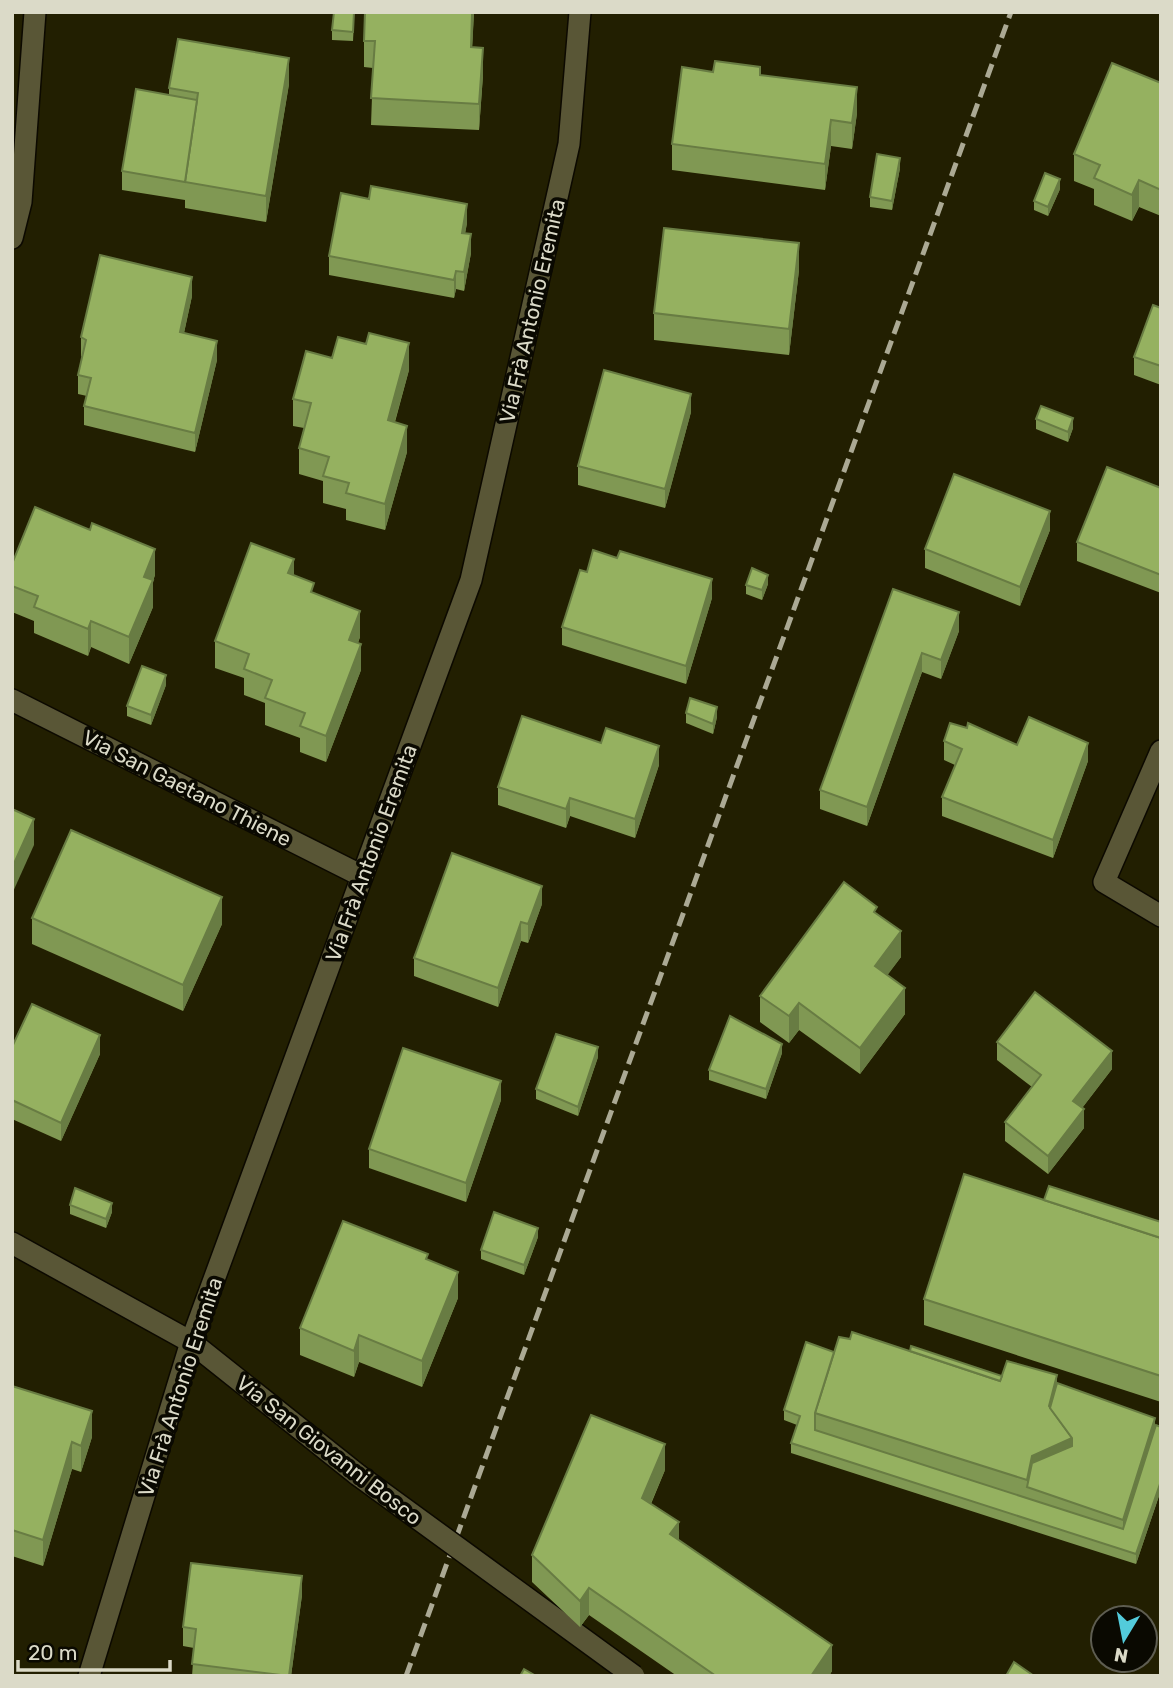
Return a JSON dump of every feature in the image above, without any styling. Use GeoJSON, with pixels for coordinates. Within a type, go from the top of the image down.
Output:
{"type":"FeatureCollection","features":[{"type":"Feature","properties":{"kind":"street"},"geometry":{"type":"LineString","coordinates":[[12,238],[21,202],[35,12]]}},
{"type":"Feature","properties":{"kind":"street","name":"Via Frà Antonio Eremita"},"geometry":{"type":"LineString","coordinates":[[89,1676],[191,1342],[471,580],[569,144],[580,12]]}},
{"type":"Feature","properties":{"kind":"street","name":"Via San Gaetano Thiene"},"geometry":{"type":"LineString","coordinates":[[12,700],[362,876]]}},
{"type":"Feature","properties":{"kind":"street"},"geometry":{"type":"LineString","coordinates":[[1161,751],[1104,882],[1161,916]]}},
{"type":"Feature","properties":{"kind":"street","name":"Via San Giovanni Bosco"},"geometry":{"type":"LineString","coordinates":[[12,1243],[191,1342],[358,1475],[634,1676]]}},
{"type":"Feature","properties":{"kind":"building"},"geometry":{"type":"Polygon","coordinates":[[[334,12],[354,12],[353,32],[332,30],[334,12]]]}},
{"type":"Feature","properties":{"kind":"building"},"geometry":{"type":"Polygon","coordinates":[[[365,12],[472,12],[471,47],[483,48],[479,104],[371,98],[375,41],[364,41],[365,12]]]}},
{"type":"Feature","properties":{"kind":"building"},"geometry":{"type":"Polygon","coordinates":[[[178,39],[289,58],[266,196],[185,182],[198,93],[169,88],[178,39]]]}},
{"type":"Feature","properties":{"kind":"building"},"geometry":{"type":"Polygon","coordinates":[[[715,61],[760,67],[760,75],[857,87],[852,123],[831,120],[825,164],[672,144],[682,67],[713,72],[715,61]]]}},
{"type":"Feature","properties":{"kind":"building"},"geometry":{"type":"Polygon","coordinates":[[[1112,63],[1161,83],[1161,190],[1139,180],[1132,195],[1094,178],[1100,165],[1074,154],[1112,63]]]}},
{"type":"Feature","properties":{"kind":"building"},"geometry":{"type":"Polygon","coordinates":[[[136,89],[197,100],[185,182],[122,171],[136,89]]]}},
{"type":"Feature","properties":{"kind":"building"},"geometry":{"type":"Polygon","coordinates":[[[877,154],[900,158],[892,201],[870,197],[877,154]]]}},
{"type":"Feature","properties":{"kind":"building"},"geometry":{"type":"Polygon","coordinates":[[[1045,173],[1060,179],[1048,207],[1034,201],[1045,173]]]}},
{"type":"Feature","properties":{"kind":"building"},"geometry":{"type":"Polygon","coordinates":[[[371,186],[467,204],[462,233],[471,234],[464,272],[456,271],[454,280],[329,256],[341,193],[369,199],[371,186]]]}},
{"type":"Feature","properties":{"kind":"building"},"geometry":{"type":"Polygon","coordinates":[[[664,228],[799,243],[789,329],[654,313],[664,228]]]}},
{"type":"Feature","properties":{"kind":"building"},"geometry":{"type":"Polygon","coordinates":[[[100,255],[192,277],[180,332],[217,341],[195,433],[84,406],[91,378],[78,375],[86,340],[81,337],[100,255]]]}},
{"type":"Feature","properties":{"kind":"building"},"geometry":{"type":"Polygon","coordinates":[[[1153,305],[1161,308],[1161,366],[1134,357],[1153,305]]]}},
{"type":"Feature","properties":{"kind":"building"},"geometry":{"type":"Polygon","coordinates":[[[369,333],[409,343],[388,420],[407,426],[385,504],[346,493],[349,483],[323,476],[329,457],[299,448],[311,403],[293,399],[306,351],[332,358],[338,337],[366,344],[369,333]]]}},
{"type":"Feature","properties":{"kind":"building"},"geometry":{"type":"Polygon","coordinates":[[[604,370],[691,394],[665,489],[578,466],[604,370]]]}},
{"type":"Feature","properties":{"kind":"building"},"geometry":{"type":"Polygon","coordinates":[[[1041,406],[1073,418],[1068,432],[1036,419],[1041,406]]]}},
{"type":"Feature","properties":{"kind":"building"},"geometry":{"type":"Polygon","coordinates":[[[1107,467],[1161,488],[1161,575],[1077,542],[1107,467]]]}},
{"type":"Feature","properties":{"kind":"building"},"geometry":{"type":"Polygon","coordinates":[[[954,474],[1050,511],[1020,587],[925,549],[954,474]]]}},
{"type":"Feature","properties":{"kind":"building"},"geometry":{"type":"Polygon","coordinates":[[[35,507],[90,530],[92,523],[155,549],[144,577],[153,580],[129,637],[91,621],[88,629],[34,607],[38,596],[12,586],[12,564],[35,507]]]}},
{"type":"Feature","properties":{"kind":"building"},"geometry":{"type":"Polygon","coordinates":[[[251,543],[294,559],[288,573],[314,583],[311,592],[360,611],[349,640],[361,644],[326,736],[300,726],[305,713],[265,698],[272,680],[244,669],[249,654],[215,641],[251,543]]]}},
{"type":"Feature","properties":{"kind":"building"},"geometry":{"type":"Polygon","coordinates":[[[593,550],[617,558],[620,551],[712,579],[686,666],[562,627],[580,570],[587,572],[593,550]]]}},
{"type":"Feature","properties":{"kind":"building"},"geometry":{"type":"Polygon","coordinates":[[[752,568],[768,575],[762,590],[746,585],[752,568]]]}},
{"type":"Feature","properties":{"kind":"building"},"geometry":{"type":"Polygon","coordinates":[[[893,589],[959,612],[941,660],[922,653],[867,807],[820,790],[893,589]]]}},
{"type":"Feature","properties":{"kind":"building"},"geometry":{"type":"Polygon","coordinates":[[[142,666],[166,675],[151,715],[127,706],[142,666]]]}},
{"type":"Feature","properties":{"kind":"building"},"geometry":{"type":"Polygon","coordinates":[[[690,698],[717,707],[713,724],[686,713],[690,698]]]}},
{"type":"Feature","properties":{"kind":"building"},"geometry":{"type":"Polygon","coordinates":[[[522,716],[601,743],[606,728],[659,746],[635,819],[570,798],[566,809],[498,787],[522,716]]]}},
{"type":"Feature","properties":{"kind":"building"},"geometry":{"type":"Polygon","coordinates":[[[1029,717],[1088,743],[1053,840],[942,797],[962,749],[944,741],[950,723],[967,728],[968,723],[1017,745],[1029,717]]]}},
{"type":"Feature","properties":{"kind":"building"},"geometry":{"type":"Polygon","coordinates":[[[12,809],[34,819],[12,868],[12,809]]]}},
{"type":"Feature","properties":{"kind":"building"},"geometry":{"type":"Polygon","coordinates":[[[71,830],[222,897],[183,985],[32,918],[71,830]]]}},
{"type":"Feature","properties":{"kind":"building"},"geometry":{"type":"Polygon","coordinates":[[[452,853],[542,886],[528,924],[521,922],[498,988],[414,958],[452,853]]]}},
{"type":"Feature","properties":{"kind":"building"},"geometry":{"type":"Polygon","coordinates":[[[844,882],[877,907],[874,912],[901,931],[875,966],[905,988],[860,1048],[799,1003],[789,1016],[760,996],[844,882]]]}},
{"type":"Feature","properties":{"kind":"building"},"geometry":{"type":"Polygon","coordinates":[[[1035,992],[1112,1051],[1073,1101],[1084,1109],[1048,1156],[1005,1122],[1041,1075],[997,1042],[1035,992]]]}},
{"type":"Feature","properties":{"kind":"building"},"geometry":{"type":"Polygon","coordinates":[[[32,1004],[100,1035],[61,1123],[12,1100],[12,1047],[32,1004]]]}},
{"type":"Feature","properties":{"kind":"building"},"geometry":{"type":"Polygon","coordinates":[[[730,1016],[782,1044],[766,1089],[709,1070],[730,1016]]]}},
{"type":"Feature","properties":{"kind":"building"},"geometry":{"type":"Polygon","coordinates":[[[556,1034],[598,1047],[578,1107],[536,1089],[556,1034]]]}},
{"type":"Feature","properties":{"kind":"building"},"geometry":{"type":"Polygon","coordinates":[[[403,1048],[501,1081],[466,1183],[369,1149],[403,1048]]]}},
{"type":"Feature","properties":{"kind":"building"},"geometry":{"type":"Polygon","coordinates":[[[964,1174],[1161,1238],[1161,1376],[924,1299],[964,1174]]]}},
{"type":"Feature","properties":{"kind":"building"},"geometry":{"type":"Polygon","coordinates":[[[1049,1186],[1161,1222],[1161,1238],[1044,1200],[1049,1186]]]}},
{"type":"Feature","properties":{"kind":"building"},"geometry":{"type":"Polygon","coordinates":[[[75,1188],[112,1203],[106,1219],[70,1205],[75,1188]]]}},
{"type":"Feature","properties":{"kind":"building"},"geometry":{"type":"Polygon","coordinates":[[[494,1212],[538,1228],[524,1265],[481,1250],[494,1212]]]}},
{"type":"Feature","properties":{"kind":"building"},"geometry":{"type":"Polygon","coordinates":[[[343,1221],[428,1254],[426,1259],[458,1272],[422,1361],[359,1335],[354,1351],[300,1328],[343,1221]]]}},
{"type":"Feature","properties":{"kind":"building"},"geometry":{"type":"Polygon","coordinates":[[[852,1332],[1000,1381],[1007,1361],[1057,1375],[1049,1406],[1072,1438],[1032,1456],[1027,1480],[815,1413],[839,1337],[850,1339],[852,1332]]]}},
{"type":"Feature","properties":{"kind":"building"},"geometry":{"type":"Polygon","coordinates":[[[806,1342],[834,1352],[815,1413],[815,1430],[1123,1529],[1156,1425],[1161,1427],[1161,1481],[1136,1554],[791,1443],[800,1416],[784,1410],[806,1342]]]}},
{"type":"Feature","properties":{"kind":"building"},"geometry":{"type":"Polygon","coordinates":[[[911,1346],[1002,1376],[1000,1381],[910,1351],[911,1346]]]}},
{"type":"Feature","properties":{"kind":"building"},"geometry":{"type":"Polygon","coordinates":[[[1057,1383],[1155,1418],[1123,1520],[1027,1487],[1032,1463],[1072,1446],[1072,1438],[1050,1408],[1057,1383]]]}},
{"type":"Feature","properties":{"kind":"building"},"geometry":{"type":"Polygon","coordinates":[[[12,1386],[92,1411],[81,1446],[72,1442],[43,1540],[12,1530],[12,1386]]]}},
{"type":"Feature","properties":{"kind":"building"},"geometry":{"type":"Polygon","coordinates":[[[591,1415],[665,1444],[642,1498],[679,1522],[670,1534],[832,1645],[811,1676],[716,1676],[589,1588],[580,1601],[532,1555],[591,1415]]]}},
{"type":"Feature","properties":{"kind":"building"},"geometry":{"type":"Polygon","coordinates":[[[191,1563],[302,1576],[289,1676],[192,1664],[196,1629],[183,1627],[191,1563]]]}},
{"type":"Feature","properties":{"kind":"building"},"geometry":{"type":"Polygon","coordinates":[[[1014,1662],[1034,1676],[1006,1676],[1014,1662]]]}},
{"type":"Feature","properties":{"kind":"building"},"geometry":{"type":"Polygon","coordinates":[[[524,1669],[536,1676],[520,1676],[524,1669]]]}},
{"type":"Feature","properties":{"kind":"railway"},"geometry":{"type":"LineString","coordinates":[[406,1676],[1011,12]]}}]}
